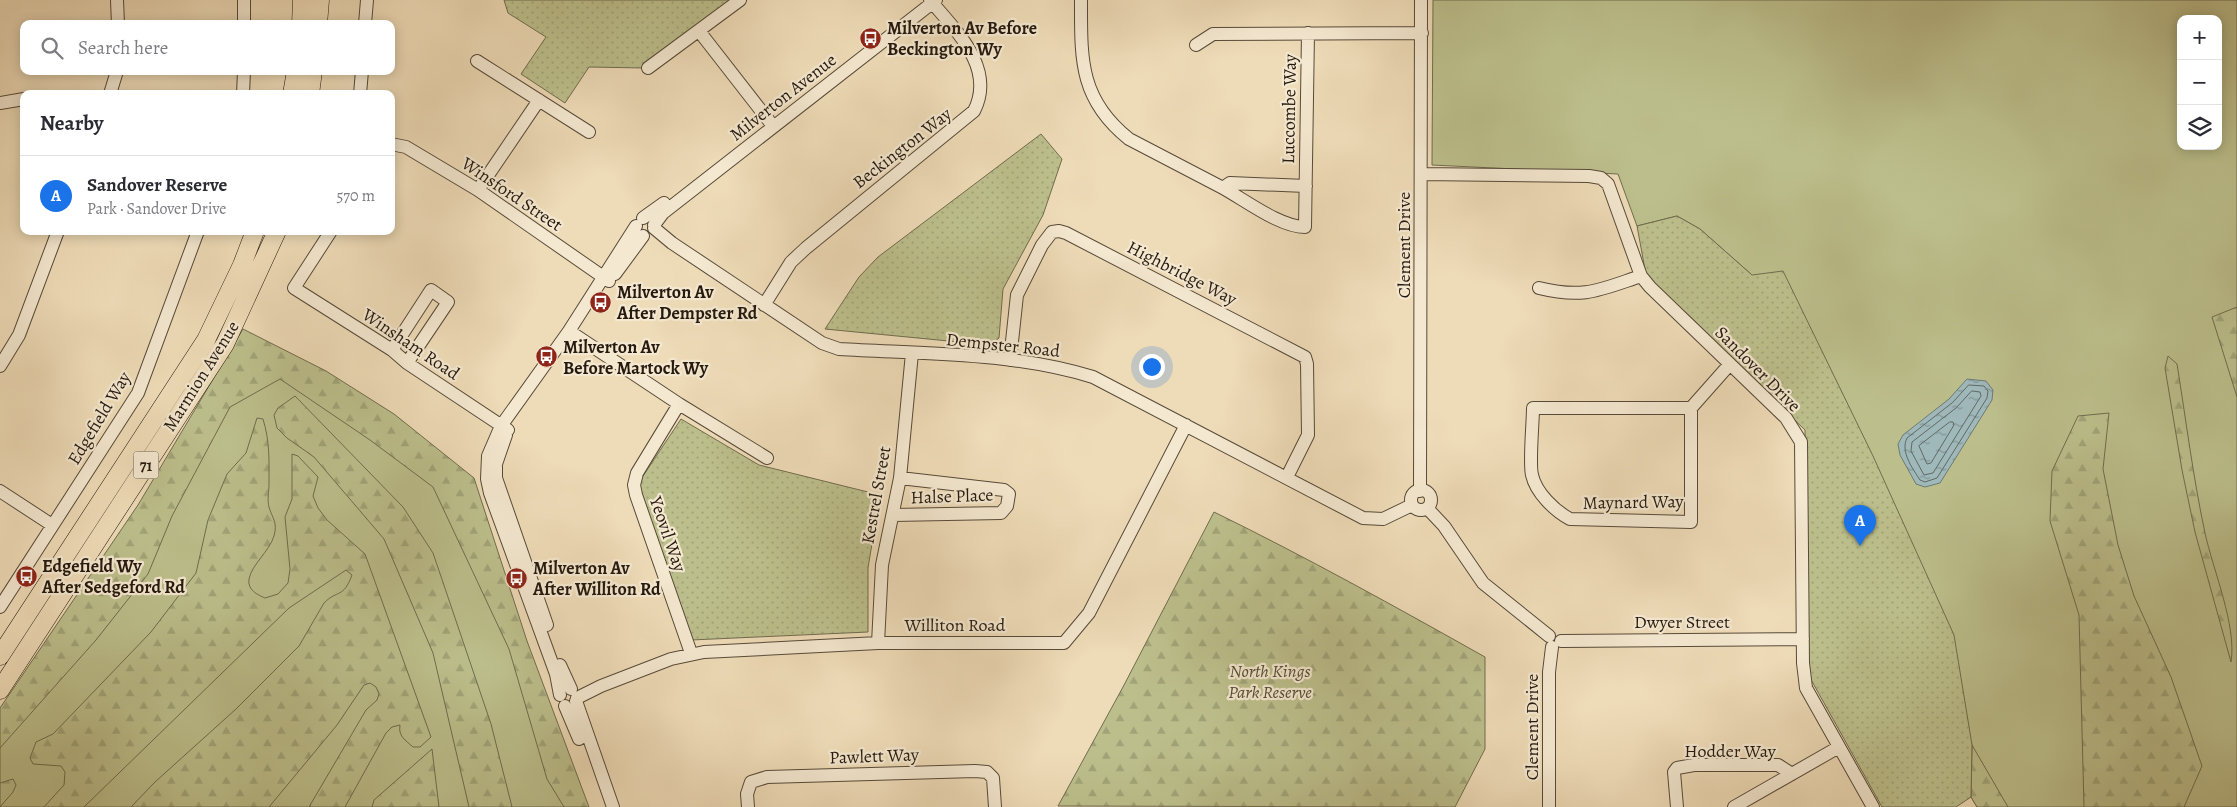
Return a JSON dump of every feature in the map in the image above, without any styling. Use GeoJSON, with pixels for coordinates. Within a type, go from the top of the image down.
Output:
{"type":"FeatureCollection","features":[{"type":"Feature","properties":{"kind":"highway"},"geometry":{"type":"LineString","coordinates":[[301,20],[302,0]]}},
{"type":"Feature","properties":{"kind":"highway"},"geometry":{"type":"LineString","coordinates":[[318,20],[320,0]]}},
{"type":"Feature","properties":{"kind":"highway"},"geometry":{"type":"LineString","coordinates":[[293,90],[295,75]]}},
{"type":"Feature","properties":{"kind":"highway"},"geometry":{"type":"LineString","coordinates":[[311,90],[312,75]]}},
{"type":"Feature","properties":{"kind":"highway","name":"Marmion Avenue"},"geometry":{"type":"LineString","coordinates":[[0,656],[206,340],[242,265],[253,235]]}},
{"type":"Feature","properties":{"kind":"highway","name":"Marmion Avenue"},"geometry":{"type":"LineString","coordinates":[[0,690],[225,344],[275,235]]}},
{"type":"Feature","properties":{"kind":"street"},"geometry":{"type":"LineString","coordinates":[[117,0],[118,20]]}},
{"type":"Feature","properties":{"kind":"street"},"geometry":{"type":"LineString","coordinates":[[244,0],[244,20]]}},
{"type":"Feature","properties":{"kind":"street"},"geometry":{"type":"LineString","coordinates":[[365,20],[367,0]]}},
{"type":"Feature","properties":{"kind":"street"},"geometry":{"type":"LineString","coordinates":[[648,68],[740,0]]}},
{"type":"Feature","properties":{"kind":"street","name":"Luccombe Way"},"geometry":{"type":"LineString","coordinates":[[1081,0],[1081,45],[1084,70],[1090,92],[1107,117],[1129,139],[1284,222],[1305,228],[1308,33]]}},
{"type":"Feature","properties":{"kind":"street","name":"Clement Drive"},"geometry":{"type":"LineString","coordinates":[[1420,491],[1421,0]]}},
{"type":"Feature","properties":{"kind":"street","name":"Milverton Avenue"},"geometry":{"type":"LineString","coordinates":[[604,807],[563,672],[528,569],[499,493],[496,464],[505,428],[572,332],[606,279],[647,228],[771,123],[931,1]]}},
{"type":"Feature","properties":{"kind":"street","name":"Beckington Way"},"geometry":{"type":"LineString","coordinates":[[764,305],[792,262],[806,248],[974,111],[980,100],[981,90],[976,60],[931,1]]}},
{"type":"Feature","properties":{"kind":"street"},"geometry":{"type":"LineString","coordinates":[[699,31],[771,123]]}},
{"type":"Feature","properties":{"kind":"street"},"geometry":{"type":"LineString","coordinates":[[1196,45],[1213,34],[1422,33]]}},
{"type":"Feature","properties":{"kind":"street"},"geometry":{"type":"LineString","coordinates":[[477,61],[589,132]]}},
{"type":"Feature","properties":{"kind":"street"},"geometry":{"type":"LineString","coordinates":[[111,90],[116,75]]}},
{"type":"Feature","properties":{"kind":"street"},"geometry":{"type":"LineString","coordinates":[[243,90],[244,75]]}},
{"type":"Feature","properties":{"kind":"street"},"geometry":{"type":"LineString","coordinates":[[360,90],[362,75]]}},
{"type":"Feature","properties":{"kind":"street"},"geometry":{"type":"LineString","coordinates":[[0,103],[20,100]]}},
{"type":"Feature","properties":{"kind":"street"},"geometry":{"type":"LineString","coordinates":[[478,190],[539,100]]}},
{"type":"Feature","properties":{"kind":"street","name":"Winsford Street"},"geometry":{"type":"LineString","coordinates":[[395,145],[406,147],[478,190],[606,279]]}},
{"type":"Feature","properties":{"kind":"street","name":"Sandover Drive"},"geometry":{"type":"LineString","coordinates":[[1422,174],[1589,176],[1601,178],[1608,184],[1642,276],[1650,287],[1786,418],[1801,442],[1802,663],[1806,688],[1873,807]]}},
{"type":"Feature","properties":{"kind":"street","name":"Luccombe Way"},"geometry":{"type":"LineString","coordinates":[[1223,188],[1230,183],[1306,186]]}},
{"type":"Feature","properties":{"kind":"street","name":"Dempster Road"},"geometry":{"type":"LineString","coordinates":[[647,228],[822,343],[839,349],[1010,360],[1068,370],[1093,378],[1363,518],[1383,519],[1412,505]]}},
{"type":"Feature","properties":{"kind":"street","name":"Highbridge Way"},"geometry":{"type":"LineString","coordinates":[[1010,360],[1016,295],[1042,244],[1052,232],[1059,230],[1305,357],[1307,364],[1308,436],[1287,477]]}},
{"type":"Feature","properties":{"kind":"street"},"geometry":{"type":"LineString","coordinates":[[0,366],[19,334],[56,235]]}},
{"type":"Feature","properties":{"kind":"street","name":"Edgefield Way"},"geometry":{"type":"LineString","coordinates":[[0,607],[138,393],[197,235]]}},
{"type":"Feature","properties":{"kind":"street","name":"Winsham Road"},"geometry":{"type":"LineString","coordinates":[[328,235],[294,288],[392,350],[407,363],[505,428]]}},
{"type":"Feature","properties":{"kind":"street"},"geometry":{"type":"LineString","coordinates":[[1539,288],[1561,294],[1584,294],[1642,276]]}},
{"type":"Feature","properties":{"kind":"street"},"geometry":{"type":"LineString","coordinates":[[392,350],[431,290],[448,302],[407,363]]}},
{"type":"Feature","properties":{"kind":"street"},"geometry":{"type":"LineString","coordinates":[[572,332],[678,404],[767,458]]}},
{"type":"Feature","properties":{"kind":"street","name":"Kestrel Street"},"geometry":{"type":"LineString","coordinates":[[878,643],[882,565],[900,478],[912,353]]}},
{"type":"Feature","properties":{"kind":"street"},"geometry":{"type":"LineString","coordinates":[[1690,408],[1730,364]]}},
{"type":"Feature","properties":{"kind":"street","name":"Yeovil Way"},"geometry":{"type":"LineString","coordinates":[[678,404],[637,473],[634,485],[691,653]]}},
{"type":"Feature","properties":{"kind":"street","name":"Maynard Way"},"geometry":{"type":"LineString","coordinates":[[1533,408],[1690,408],[1691,522],[1570,519],[1559,513],[1538,488],[1531,475],[1533,408]]}},
{"type":"Feature","properties":{"kind":"street","name":"Williton Road"},"geometry":{"type":"LineString","coordinates":[[570,697],[691,653],[878,643],[1064,643],[1089,613],[1186,425]]}},
{"type":"Feature","properties":{"kind":"street","name":"Halse Place"},"geometry":{"type":"LineString","coordinates":[[892,515],[1001,513],[1007,506],[1009,494],[1004,490],[900,478]]}},
{"type":"Feature","properties":{"kind":"street","name":"Clement Drive"},"geometry":{"type":"LineString","coordinates":[[1412,505],[1412,497],[1420,491],[1426,492],[1430,497],[1430,503],[1427,508],[1444,526],[1483,583],[1554,641],[1549,672],[1549,807]]}},
{"type":"Feature","properties":{"kind":"street"},"geometry":{"type":"LineString","coordinates":[[0,492],[52,525]]}},
{"type":"Feature","properties":{"kind":"street"},"geometry":{"type":"LineString","coordinates":[[1412,505],[1418,509],[1427,508]]}},
{"type":"Feature","properties":{"kind":"street","name":"Dwyer Street"},"geometry":{"type":"LineString","coordinates":[[1554,641],[1803,640]]}},
{"type":"Feature","properties":{"kind":"street","name":"Milverton Avenue"},"geometry":{"type":"LineString","coordinates":[[570,697],[613,807]]}},
{"type":"Feature","properties":{"kind":"street","name":"Hodder Way"},"geometry":{"type":"LineString","coordinates":[[1734,807],[1838,747]]}},
{"type":"Feature","properties":{"kind":"street","name":"Hodder Way"},"geometry":{"type":"LineString","coordinates":[[1677,807],[1674,772],[1677,768],[1778,765],[1792,774]]}},
{"type":"Feature","properties":{"kind":"street","name":"Pawlett Way"},"geometry":{"type":"LineString","coordinates":[[748,807],[747,794],[750,782],[767,777],[975,770],[987,772],[993,778],[995,807]]}},
{"type":"Feature","properties":{"kind":"green space"},"geometry":{"type":"Polygon","coordinates":[[[504,0],[730,0],[644,68],[589,67],[565,103],[521,74],[546,37],[508,13],[504,0]]]}},
{"type":"Feature","properties":{"kind":"green space"},"geometry":{"type":"Polygon","coordinates":[[[1433,0],[2237,0],[2237,807],[1977,807],[1971,797],[1972,745],[1752,275],[1700,229],[1677,216],[1637,226],[1618,174],[1432,165],[1433,0]]]}},
{"type":"Feature","properties":{"kind":"green space"},"geometry":{"type":"Polygon","coordinates":[[[1041,134],[1062,159],[1043,215],[1003,289],[999,338],[990,345],[825,329],[859,277],[878,257],[1041,134]]]}},
{"type":"Feature","properties":{"kind":"green space"},"geometry":{"type":"Polygon","coordinates":[[[1677,216],[1700,229],[1752,275],[1783,271],[1873,456],[1954,635],[1972,745],[1971,797],[1956,807],[1882,807],[1809,676],[1805,430],[1646,275],[1637,226],[1677,216]]]}},
{"type":"Feature","properties":{"kind":"green space"},"geometry":{"type":"Polygon","coordinates":[[[2237,307],[2237,397],[2212,317],[2237,307]]]}},
{"type":"Feature","properties":{"kind":"green space"},"geometry":{"type":"Polygon","coordinates":[[[243,329],[326,371],[394,414],[474,478],[527,641],[589,807],[564,807],[547,779],[509,649],[433,487],[370,440],[280,379],[230,407],[172,516],[148,574],[96,640],[0,748],[0,708],[138,505],[243,329]]]}},
{"type":"Feature","properties":{"kind":"green space"},"geometry":{"type":"Polygon","coordinates":[[[243,337],[459,483],[580,807],[0,807],[0,721],[149,505],[243,337]]]}},
{"type":"Feature","properties":{"kind":"green space"},"geometry":{"type":"Polygon","coordinates":[[[2168,356],[2177,364],[2193,470],[2205,533],[2228,615],[2231,632],[2231,662],[2195,532],[2182,470],[2165,368],[2168,356]]]}},
{"type":"Feature","properties":{"kind":"green space"},"geometry":{"type":"Polygon","coordinates":[[[295,396],[403,507],[433,553],[491,724],[512,807],[469,807],[433,653],[384,539],[314,457],[287,438],[277,428],[274,415],[278,408],[295,396]]]}},
{"type":"Feature","properties":{"kind":"green space"},"geometry":{"type":"Polygon","coordinates":[[[2109,413],[2103,469],[2118,545],[2134,596],[2171,677],[2202,766],[2184,807],[2084,807],[2079,615],[2050,521],[2052,471],[2078,416],[2109,413]]]}},
{"type":"Feature","properties":{"kind":"green space"},"geometry":{"type":"Polygon","coordinates":[[[257,418],[263,419],[267,435],[269,459],[268,501],[275,527],[272,542],[253,568],[249,579],[251,589],[265,598],[278,594],[288,583],[290,569],[285,517],[292,499],[292,454],[298,456],[318,477],[313,496],[318,508],[327,520],[365,554],[431,737],[420,747],[413,747],[401,735],[400,725],[392,727],[386,733],[345,807],[309,807],[366,710],[377,700],[379,694],[376,687],[370,683],[364,685],[337,725],[269,807],[131,807],[155,782],[236,709],[299,646],[324,603],[346,588],[352,575],[346,570],[289,608],[84,807],[44,807],[64,785],[65,772],[61,766],[33,764],[30,758],[36,742],[53,734],[151,632],[196,573],[208,520],[227,474],[246,453],[257,418]]]}},
{"type":"Feature","properties":{"kind":"green space"},"geometry":{"type":"Polygon","coordinates":[[[681,419],[759,465],[880,495],[868,568],[868,632],[691,640],[637,485],[681,419]]]}},
{"type":"Feature","properties":{"kind":"green space","name":"North Kings Park Reserve"},"geometry":{"type":"Polygon","coordinates":[[[1214,512],[1317,564],[1485,657],[1485,749],[1455,807],[1058,806],[1123,687],[1214,512]]]}},
{"type":"Feature","properties":{"kind":"green space"},"geometry":{"type":"Polygon","coordinates":[[[1972,745],[2008,807],[1977,807],[1971,797],[1972,745]]]}},
{"type":"Feature","properties":{"kind":"green space"},"geometry":{"type":"Polygon","coordinates":[[[432,749],[439,807],[372,807],[374,800],[432,749]]]}},
{"type":"Feature","properties":{"kind":"green space"},"geometry":{"type":"Polygon","coordinates":[[[13,779],[16,785],[13,792],[0,807],[0,783],[13,779]]]}},
{"type":"Feature","properties":{"kind":"water"},"geometry":{"type":"Polygon","coordinates":[[[1967,379],[1986,381],[1993,390],[1992,400],[1940,483],[1925,487],[1916,484],[1900,455],[1898,444],[1903,435],[1949,399],[1967,379]]]}},
{"type":"Feature","properties":{"kind":"place","name":"Milverton Av Before Beckington Wy"},"geometry":{"type":"Point","coordinates":[871,38]}},
{"type":"Feature","properties":{"kind":"place","name":"Milverton Av After Dempster Rd"},"geometry":{"type":"Point","coordinates":[601,302]}},
{"type":"Feature","properties":{"kind":"place","name":"Milverton Av Before Martock Wy"},"geometry":{"type":"Point","coordinates":[547,357]}},
{"type":"Feature","properties":{"kind":"place","name":"Sandover Reserve"},"geometry":{"type":"Point","coordinates":[1860,546]}},
{"type":"Feature","properties":{"kind":"place","name":"Edgefield Wy After Sedgeford Rd"},"geometry":{"type":"Point","coordinates":[26,576]}},
{"type":"Feature","properties":{"kind":"place","name":"Milverton Av After Williton Rd"},"geometry":{"type":"Point","coordinates":[517,578]}}]}
